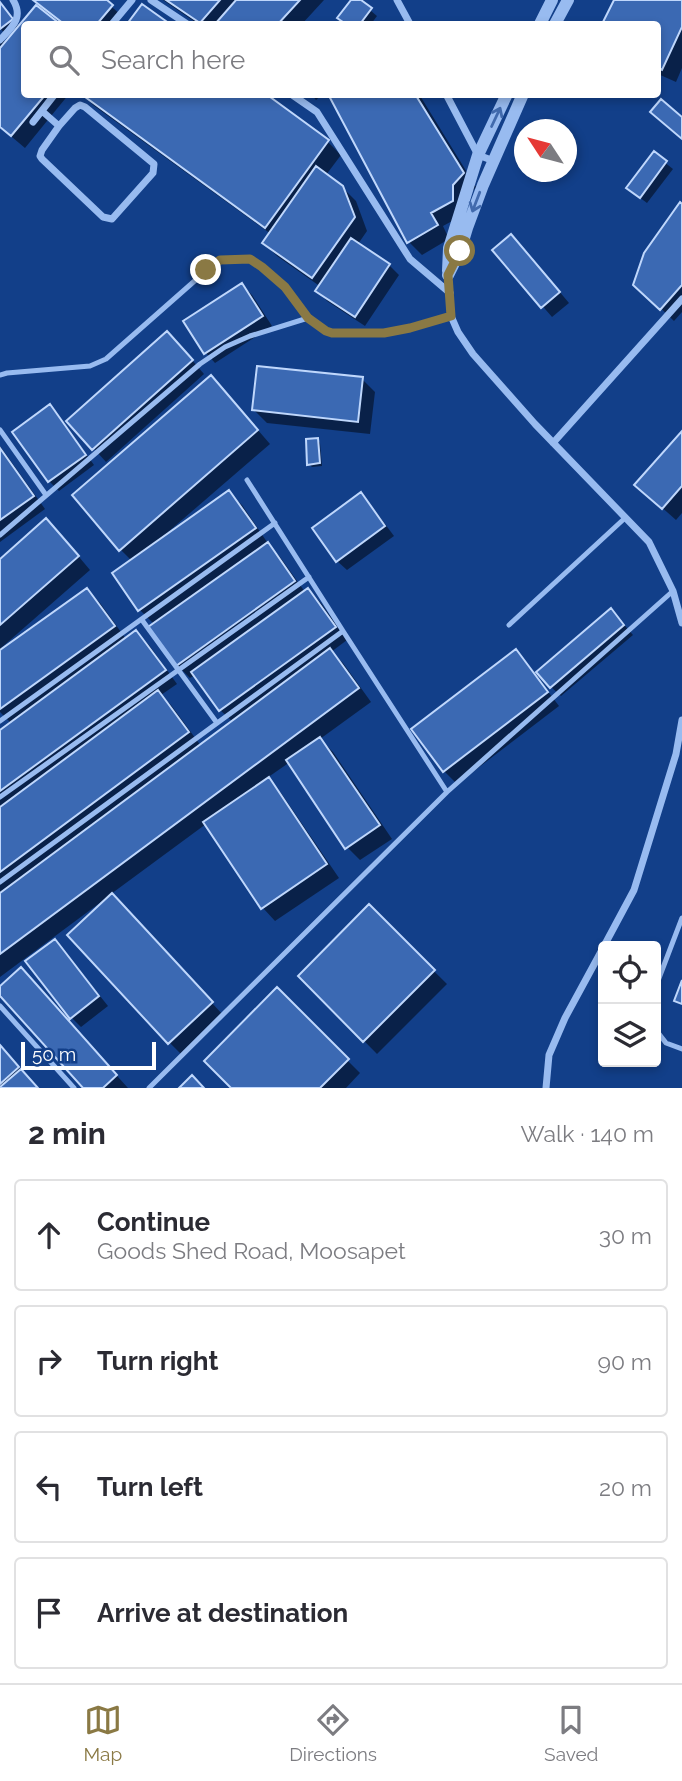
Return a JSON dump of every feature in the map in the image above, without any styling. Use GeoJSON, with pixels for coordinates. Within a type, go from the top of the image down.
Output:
{"type":"FeatureCollection","features":[{"type":"Feature","properties":{"kind":"street"},"geometry":{"type":"LineString","coordinates":[[0,40],[14,26],[18,17],[19,9],[13,0]]}},
{"type":"Feature","properties":{"kind":"street"},"geometry":{"type":"LineString","coordinates":[[114,21],[132,0]]}},
{"type":"Feature","properties":{"kind":"street"},"geometry":{"type":"LineString","coordinates":[[151,0],[182,21]]}},
{"type":"Feature","properties":{"kind":"street"},"geometry":{"type":"LineString","coordinates":[[397,0],[408,21]]}},
{"type":"Feature","properties":{"kind":"street"},"geometry":{"type":"LineString","coordinates":[[542,21],[552,0]]}},
{"type":"Feature","properties":{"kind":"street"},"geometry":{"type":"LineString","coordinates":[[557,21],[568,0]]}},
{"type":"Feature","properties":{"kind":"street"},"geometry":{"type":"LineString","coordinates":[[33,122],[52,98]]}},
{"type":"Feature","properties":{"kind":"street"},"geometry":{"type":"LineString","coordinates":[[297,98],[317,112],[410,259],[450,293]]}},
{"type":"Feature","properties":{"kind":"street"},"geometry":{"type":"LineString","coordinates":[[448,98],[478,155],[494,161]]}},
{"type":"Feature","properties":{"kind":"street"},"geometry":{"type":"LineString","coordinates":[[505,98],[478,155],[449,248],[451,316],[473,354],[553,443],[649,542],[673,591],[682,623]]}},
{"type":"Feature","properties":{"kind":"street"},"geometry":{"type":"LineString","coordinates":[[448,275],[521,98]]}},
{"type":"Feature","properties":{"kind":"street"},"geometry":{"type":"LineString","coordinates":[[80,105],[154,164],[153,173],[112,219],[103,217],[40,156],[59,126],[80,105]]}},
{"type":"Feature","properties":{"kind":"street"},"geometry":{"type":"LineString","coordinates":[[42,111],[59,126]]}},
{"type":"Feature","properties":{"kind":"street"},"geometry":{"type":"LineString","coordinates":[[553,443],[682,299]]}},
{"type":"Feature","properties":{"kind":"street"},"geometry":{"type":"LineString","coordinates":[[607,941],[634,890],[676,754],[682,720]]}},
{"type":"Feature","properties":{"kind":"street"},"geometry":{"type":"LineString","coordinates":[[546,1088],[549,1055],[565,1018],[598,958]]}},
{"type":"Feature","properties":{"kind":"lane"},"geometry":{"type":"LineString","coordinates":[[0,375],[90,366],[106,359],[220,260],[250,259],[285,287],[308,318],[332,333],[384,333],[451,316]]}},
{"type":"Feature","properties":{"kind":"lane"},"geometry":{"type":"LineString","coordinates":[[0,535],[200,364],[225,347],[250,336],[308,318]]}},
{"type":"Feature","properties":{"kind":"lane"},"geometry":{"type":"LineString","coordinates":[[0,430],[46,495]]}},
{"type":"Feature","properties":{"kind":"lane"},"geometry":{"type":"LineString","coordinates":[[247,480],[447,792]]}},
{"type":"Feature","properties":{"kind":"lane"},"geometry":{"type":"LineString","coordinates":[[509,625],[625,518]]}},
{"type":"Feature","properties":{"kind":"lane"},"geometry":{"type":"LineString","coordinates":[[0,721],[275,523]]}},
{"type":"Feature","properties":{"kind":"lane"},"geometry":{"type":"LineString","coordinates":[[0,797],[309,578]]}},
{"type":"Feature","properties":{"kind":"lane"},"geometry":{"type":"LineString","coordinates":[[149,1088],[447,792],[673,591]]}},
{"type":"Feature","properties":{"kind":"lane"},"geometry":{"type":"LineString","coordinates":[[142,620],[217,723]]}},
{"type":"Feature","properties":{"kind":"lane"},"geometry":{"type":"LineString","coordinates":[[0,882],[343,631]]}},
{"type":"Feature","properties":{"kind":"lane"},"geometry":{"type":"LineString","coordinates":[[661,973],[682,918]]}},
{"type":"Feature","properties":{"kind":"lane"},"geometry":{"type":"LineString","coordinates":[[0,1006],[74,1088]]}},
{"type":"Feature","properties":{"kind":"lane"},"geometry":{"type":"LineString","coordinates":[[661,1036],[666,1043],[682,1049]]}},
{"type":"Feature","properties":{"kind":"building"},"geometry":{"type":"Polygon","coordinates":[[[33,0],[107,0],[113,5],[100,21],[60,21],[33,0]]]}},
{"type":"Feature","properties":{"kind":"building"},"geometry":{"type":"Polygon","coordinates":[[[166,0],[220,0],[202,21],[197,21],[166,0]]]}},
{"type":"Feature","properties":{"kind":"building"},"geometry":{"type":"Polygon","coordinates":[[[236,0],[300,0],[281,21],[218,21],[236,0]]]}},
{"type":"Feature","properties":{"kind":"building"},"geometry":{"type":"Polygon","coordinates":[[[351,0],[361,0],[372,8],[362,21],[342,21],[337,18],[351,0]]]}},
{"type":"Feature","properties":{"kind":"building"},"geometry":{"type":"Polygon","coordinates":[[[614,0],[682,0],[682,27],[662,70],[661,21],[604,21],[614,0]]]}},
{"type":"Feature","properties":{"kind":"building"},"geometry":{"type":"Polygon","coordinates":[[[0,2],[13,19],[0,29],[0,2]]]}},
{"type":"Feature","properties":{"kind":"building"},"geometry":{"type":"Polygon","coordinates":[[[142,4],[166,21],[129,21],[142,4]]]}},
{"type":"Feature","properties":{"kind":"building"},"geometry":{"type":"Polygon","coordinates":[[[36,5],[56,21],[23,21],[36,5]]]}},
{"type":"Feature","properties":{"kind":"building"},"geometry":{"type":"Polygon","coordinates":[[[21,23],[21,98],[43,98],[11,136],[0,127],[0,48],[21,23]]]}},
{"type":"Feature","properties":{"kind":"building"},"geometry":{"type":"Polygon","coordinates":[[[86,98],[271,98],[329,140],[265,228],[86,98]]]}},
{"type":"Feature","properties":{"kind":"building"},"geometry":{"type":"Polygon","coordinates":[[[330,98],[417,98],[464,173],[453,185],[453,201],[431,213],[438,225],[407,243],[330,98]]]}},
{"type":"Feature","properties":{"kind":"building"},"geometry":{"type":"Polygon","coordinates":[[[661,99],[682,117],[682,139],[650,112],[661,99]]]}},
{"type":"Feature","properties":{"kind":"building"},"geometry":{"type":"Polygon","coordinates":[[[654,151],[667,161],[640,198],[626,188],[654,151]]]}},
{"type":"Feature","properties":{"kind":"building"},"geometry":{"type":"Polygon","coordinates":[[[316,166],[343,186],[355,217],[312,278],[262,243],[316,166]]]}},
{"type":"Feature","properties":{"kind":"building"},"geometry":{"type":"Polygon","coordinates":[[[680,202],[682,285],[660,310],[633,285],[644,253],[680,202]]]}},
{"type":"Feature","properties":{"kind":"building"},"geometry":{"type":"Polygon","coordinates":[[[511,234],[560,292],[541,308],[492,250],[511,234]]]}},
{"type":"Feature","properties":{"kind":"building"},"geometry":{"type":"Polygon","coordinates":[[[351,238],[390,264],[355,317],[315,291],[351,238]]]}},
{"type":"Feature","properties":{"kind":"building"},"geometry":{"type":"Polygon","coordinates":[[[242,283],[263,316],[204,354],[183,321],[242,283]]]}},
{"type":"Feature","properties":{"kind":"building"},"geometry":{"type":"Polygon","coordinates":[[[167,331],[193,360],[92,450],[66,421],[167,331]]]}},
{"type":"Feature","properties":{"kind":"building"},"geometry":{"type":"Polygon","coordinates":[[[257,366],[363,377],[358,422],[252,410],[257,366]]]}},
{"type":"Feature","properties":{"kind":"building"},"geometry":{"type":"Polygon","coordinates":[[[211,375],[258,430],[119,551],[72,495],[211,375]]]}},
{"type":"Feature","properties":{"kind":"building"},"geometry":{"type":"Polygon","coordinates":[[[50,404],[86,455],[48,482],[12,432],[50,404]]]}},
{"type":"Feature","properties":{"kind":"building"},"geometry":{"type":"Polygon","coordinates":[[[682,431],[682,486],[662,509],[634,485],[682,431]]]}},
{"type":"Feature","properties":{"kind":"building"},"geometry":{"type":"Polygon","coordinates":[[[318,438],[320,463],[307,465],[306,439],[318,438]]]}},
{"type":"Feature","properties":{"kind":"building"},"geometry":{"type":"Polygon","coordinates":[[[0,448],[34,496],[0,520],[0,448]]]}},
{"type":"Feature","properties":{"kind":"building"},"geometry":{"type":"Polygon","coordinates":[[[229,490],[256,528],[138,611],[112,573],[229,490]]]}},
{"type":"Feature","properties":{"kind":"building"},"geometry":{"type":"Polygon","coordinates":[[[361,492],[385,526],[336,562],[312,528],[361,492]]]}},
{"type":"Feature","properties":{"kind":"building"},"geometry":{"type":"Polygon","coordinates":[[[46,518],[79,556],[0,625],[0,559],[46,518]]]}},
{"type":"Feature","properties":{"kind":"building"},"geometry":{"type":"Polygon","coordinates":[[[268,542],[295,581],[176,666],[148,627],[268,542]]]}},
{"type":"Feature","properties":{"kind":"building"},"geometry":{"type":"Polygon","coordinates":[[[87,588],[115,626],[0,709],[0,650],[87,588]]]}},
{"type":"Feature","properties":{"kind":"building"},"geometry":{"type":"Polygon","coordinates":[[[308,588],[336,627],[219,711],[191,672],[308,588]]]}},
{"type":"Feature","properties":{"kind":"building"},"geometry":{"type":"Polygon","coordinates":[[[611,608],[624,625],[550,688],[536,672],[611,608]]]}},
{"type":"Feature","properties":{"kind":"building"},"geometry":{"type":"Polygon","coordinates":[[[136,630],[166,670],[0,791],[0,730],[136,630]]]}},
{"type":"Feature","properties":{"kind":"building"},"geometry":{"type":"Polygon","coordinates":[[[330,648],[359,688],[0,954],[0,893],[330,648]]]}},
{"type":"Feature","properties":{"kind":"building"},"geometry":{"type":"Polygon","coordinates":[[[516,649],[548,692],[443,772],[411,729],[516,649]]]}},
{"type":"Feature","properties":{"kind":"building"},"geometry":{"type":"Polygon","coordinates":[[[158,690],[189,732],[0,872],[0,807],[158,690]]]}},
{"type":"Feature","properties":{"kind":"building"},"geometry":{"type":"Polygon","coordinates":[[[320,737],[380,825],[345,849],[286,760],[320,737]]]}},
{"type":"Feature","properties":{"kind":"building"},"geometry":{"type":"Polygon","coordinates":[[[269,777],[327,864],[261,909],[203,822],[269,777]]]}},
{"type":"Feature","properties":{"kind":"building"},"geometry":{"type":"Polygon","coordinates":[[[112,893],[213,1002],[168,1044],[67,935],[112,893]]]}},
{"type":"Feature","properties":{"kind":"building"},"geometry":{"type":"Polygon","coordinates":[[[369,904],[435,970],[363,1042],[298,976],[369,904]]]}},
{"type":"Feature","properties":{"kind":"building"},"geometry":{"type":"Polygon","coordinates":[[[55,939],[99,996],[70,1019],[25,961],[55,939]]]}},
{"type":"Feature","properties":{"kind":"building"},"geometry":{"type":"Polygon","coordinates":[[[21,967],[117,1075],[103,1088],[83,1088],[0,996],[0,986],[21,967]]]}},
{"type":"Feature","properties":{"kind":"building"},"geometry":{"type":"Polygon","coordinates":[[[682,980],[682,1004],[674,1001],[682,980]]]}},
{"type":"Feature","properties":{"kind":"building"},"geometry":{"type":"Polygon","coordinates":[[[277,987],[349,1059],[320,1088],[231,1088],[204,1061],[277,987]]]}},
{"type":"Feature","properties":{"kind":"building"},"geometry":{"type":"Polygon","coordinates":[[[0,1045],[19,1067],[0,1084],[0,1045]]]}},
{"type":"Feature","properties":{"kind":"building"},"geometry":{"type":"Polygon","coordinates":[[[21,1069],[38,1088],[0,1088],[0,1087],[21,1069]]]}},
{"type":"Feature","properties":{"kind":"building"},"geometry":{"type":"Polygon","coordinates":[[[192,1075],[204,1088],[179,1088],[192,1075]]]}},
{"type":"Feature","properties":{"kind":"route"},"geometry":{"type":"LineString","coordinates":[[206,270],[220,260],[250,259],[285,287],[308,318],[326,331],[384,333],[451,316],[448,275],[460,251]]}}]}
